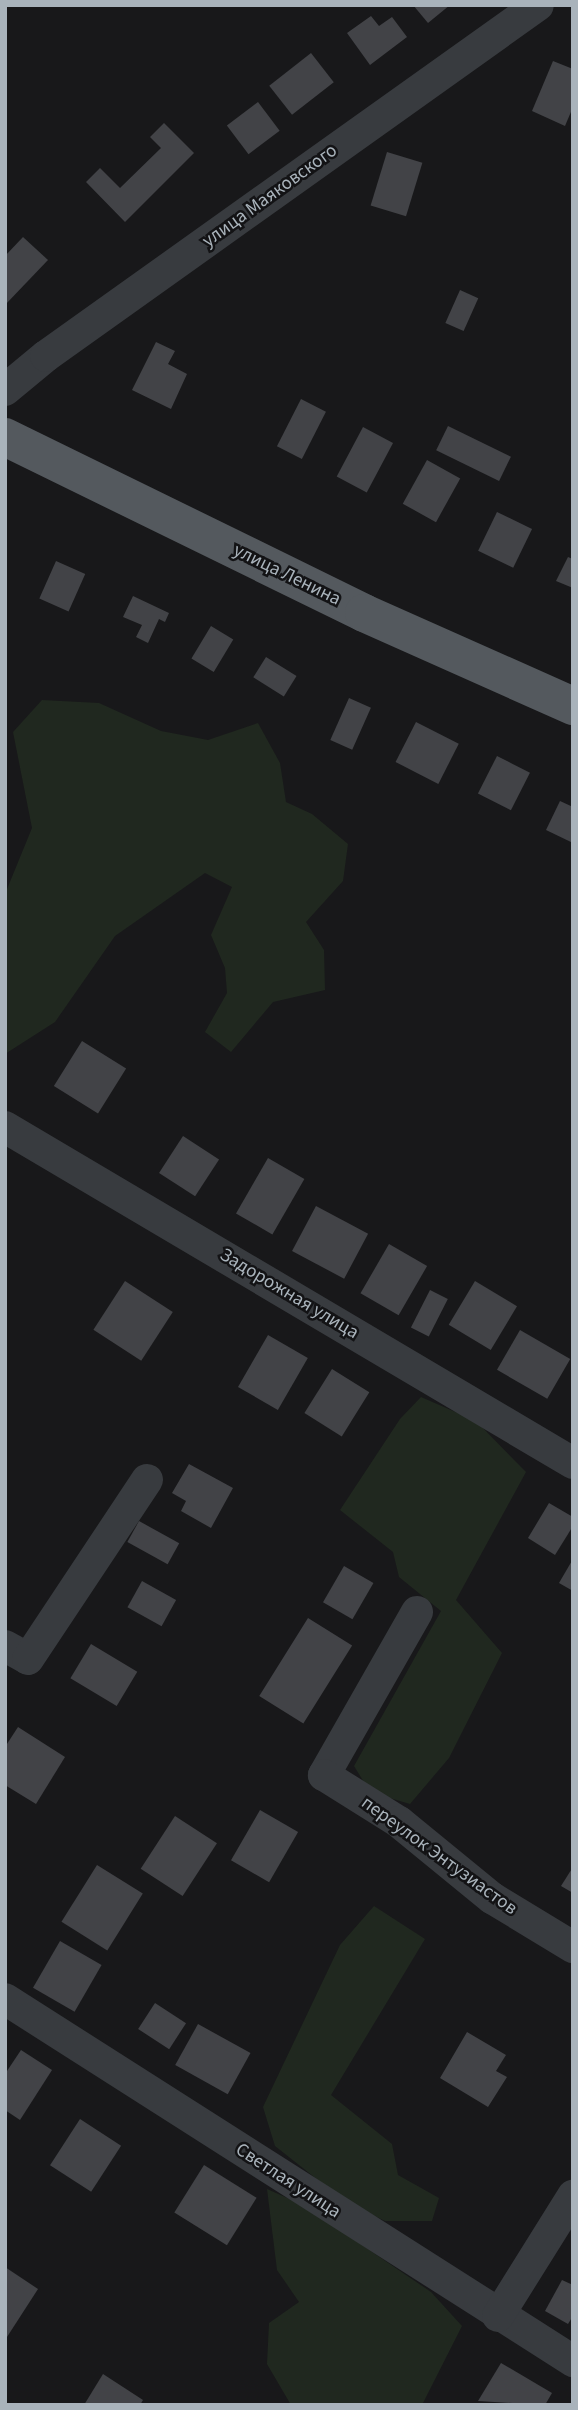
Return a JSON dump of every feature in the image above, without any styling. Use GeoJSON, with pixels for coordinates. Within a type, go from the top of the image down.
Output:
{"type":"FeatureCollection","features":[{"type":"Feature","properties":{"kind":"main road","name":"улица Ленина"},"geometry":{"type":"LineString","coordinates":[[5,438],[364,613],[573,706]]}},
{"type":"Feature","properties":{"kind":"street","name":"улица Маяковского"},"geometry":{"type":"LineString","coordinates":[[5,390],[46,356],[538,5]]}},
{"type":"Feature","properties":{"kind":"street","name":"Задорожная улица"},"geometry":{"type":"LineString","coordinates":[[5,1127],[573,1463]]}},
{"type":"Feature","properties":{"kind":"street"},"geometry":{"type":"LineString","coordinates":[[17,1652],[147,1480]]}},
{"type":"Feature","properties":{"kind":"street","name":"переулок Энтузиастов"},"geometry":{"type":"LineString","coordinates":[[417,1612],[324,1775],[399,1822],[492,1898],[573,1947]]}},
{"type":"Feature","properties":{"kind":"street","name":"Светлая улица"},"geometry":{"type":"LineString","coordinates":[[5,2000],[498,2316],[573,2361]]}},
{"type":"Feature","properties":{"kind":"street"},"geometry":{"type":"LineString","coordinates":[[498,2316],[573,2196]]}},
{"type":"Feature","properties":{"kind":"shaded area"},"geometry":{"type":"Polygon","coordinates":[[[42,700],[99,703],[161,731],[208,740],[258,723],[280,763],[286,802],[312,814],[348,844],[343,881],[306,922],[324,950],[325,990],[273,1002],[231,1052],[205,1032],[227,993],[225,968],[211,935],[232,887],[205,873],[115,936],[55,1022],[5,1054],[5,894],[32,828],[13,732],[42,700]]]}},
{"type":"Feature","properties":{"kind":"shaded area"},"geometry":{"type":"Polygon","coordinates":[[[421,1397],[476,1421],[526,1472],[456,1600],[502,1653],[449,1758],[410,1804],[370,1792],[354,1766],[441,1611],[399,1577],[393,1552],[340,1510],[400,1419],[421,1397]]]}},
{"type":"Feature","properties":{"kind":"shaded area"},"geometry":{"type":"Polygon","coordinates":[[[374,1906],[425,1939],[331,2095],[392,2144],[398,2175],[439,2198],[432,2221],[385,2221],[347,2203],[275,2146],[263,2107],[340,1945],[374,1906]]]}},
{"type":"Feature","properties":{"kind":"shaded area"},"geometry":{"type":"Polygon","coordinates":[[[267,2189],[303,2205],[431,2292],[462,2326],[422,2405],[291,2405],[267,2364],[269,2323],[299,2302],[277,2270],[267,2189]]]}},
{"type":"Feature","properties":{"kind":"building"},"geometry":{"type":"Polygon","coordinates":[[[413,5],[450,5],[428,23],[413,5]]]}},
{"type":"Feature","properties":{"kind":"building"},"geometry":{"type":"Polygon","coordinates":[[[371,16],[379,26],[392,17],[407,37],[370,65],[347,33],[371,16]]]}},
{"type":"Feature","properties":{"kind":"building"},"geometry":{"type":"Polygon","coordinates":[[[311,53],[334,82],[292,115],[269,86],[311,53]]]}},
{"type":"Feature","properties":{"kind":"building"},"geometry":{"type":"Polygon","coordinates":[[[553,61],[573,69],[573,107],[565,126],[532,111],[553,61]]]}},
{"type":"Feature","properties":{"kind":"building"},"geometry":{"type":"Polygon","coordinates":[[[258,102],[280,131],[249,154],[227,125],[258,102]]]}},
{"type":"Feature","properties":{"kind":"building"},"geometry":{"type":"Polygon","coordinates":[[[164,123],[194,153],[125,222],[86,182],[100,168],[120,188],[161,148],[150,137],[164,123]]]}},
{"type":"Feature","properties":{"kind":"building"},"geometry":{"type":"Polygon","coordinates":[[[387,152],[422,163],[406,216],[371,206],[387,152]]]}},
{"type":"Feature","properties":{"kind":"building"},"geometry":{"type":"Polygon","coordinates":[[[23,237],[48,260],[5,305],[5,256],[23,237]]]}},
{"type":"Feature","properties":{"kind":"building"},"geometry":{"type":"Polygon","coordinates":[[[460,290],[478,298],[464,331],[445,323],[460,290]]]}},
{"type":"Feature","properties":{"kind":"building"},"geometry":{"type":"Polygon","coordinates":[[[156,342],[175,351],[168,364],[187,374],[171,409],[132,390],[156,342]]]}},
{"type":"Feature","properties":{"kind":"building"},"geometry":{"type":"Polygon","coordinates":[[[301,399],[326,412],[302,459],[277,446],[301,399]]]}},
{"type":"Feature","properties":{"kind":"building"},"geometry":{"type":"Polygon","coordinates":[[[448,426],[511,457],[499,481],[436,450],[448,426]]]}},
{"type":"Feature","properties":{"kind":"building"},"geometry":{"type":"Polygon","coordinates":[[[363,427],[393,443],[367,492],[337,476],[363,427]]]}},
{"type":"Feature","properties":{"kind":"building"},"geometry":{"type":"Polygon","coordinates":[[[427,460],[460,478],[436,522],[403,504],[427,460]]]}},
{"type":"Feature","properties":{"kind":"building"},"geometry":{"type":"Polygon","coordinates":[[[497,512],[532,529],[513,568],[478,551],[497,512]]]}},
{"type":"Feature","properties":{"kind":"building"},"geometry":{"type":"Polygon","coordinates":[[[568,557],[573,559],[573,588],[556,581],[568,557]]]}},
{"type":"Feature","properties":{"kind":"building"},"geometry":{"type":"Polygon","coordinates":[[[56,561],[85,574],[69,611],[39,598],[56,561]]]}},
{"type":"Feature","properties":{"kind":"building"},"geometry":{"type":"Polygon","coordinates":[[[133,596],[169,613],[165,622],[159,619],[148,643],[136,637],[142,625],[123,617],[133,596]]]}},
{"type":"Feature","properties":{"kind":"building"},"geometry":{"type":"Polygon","coordinates":[[[211,626],[233,639],[214,672],[191,659],[211,626]]]}},
{"type":"Feature","properties":{"kind":"building"},"geometry":{"type":"Polygon","coordinates":[[[266,657],[297,676],[284,696],[253,677],[266,657]]]}},
{"type":"Feature","properties":{"kind":"building"},"geometry":{"type":"Polygon","coordinates":[[[349,698],[371,708],[352,750],[330,740],[349,698]]]}},
{"type":"Feature","properties":{"kind":"building"},"geometry":{"type":"Polygon","coordinates":[[[416,722],[459,744],[438,784],[396,762],[416,722]]]}},
{"type":"Feature","properties":{"kind":"building"},"geometry":{"type":"Polygon","coordinates":[[[497,756],[530,773],[511,810],[478,793],[497,756]]]}},
{"type":"Feature","properties":{"kind":"building"},"geometry":{"type":"Polygon","coordinates":[[[560,801],[573,807],[573,843],[546,830],[560,801]]]}},
{"type":"Feature","properties":{"kind":"building"},"geometry":{"type":"Polygon","coordinates":[[[82,1041],[126,1069],[98,1114],[54,1086],[82,1041]]]}},
{"type":"Feature","properties":{"kind":"building"},"geometry":{"type":"Polygon","coordinates":[[[183,1136],[219,1159],[195,1196],[159,1173],[183,1136]]]}},
{"type":"Feature","properties":{"kind":"building"},"geometry":{"type":"Polygon","coordinates":[[[268,1158],[304,1179],[272,1234],[236,1213],[268,1158]]]}},
{"type":"Feature","properties":{"kind":"building"},"geometry":{"type":"Polygon","coordinates":[[[316,1206],[368,1234],[344,1279],[292,1251],[316,1206]]]}},
{"type":"Feature","properties":{"kind":"building"},"geometry":{"type":"Polygon","coordinates":[[[389,1244],[427,1266],[399,1315],[360,1293],[389,1244]]]}},
{"type":"Feature","properties":{"kind":"building"},"geometry":{"type":"Polygon","coordinates":[[[125,1281],[173,1312],[141,1361],[93,1330],[125,1281]]]}},
{"type":"Feature","properties":{"kind":"building"},"geometry":{"type":"Polygon","coordinates":[[[475,1281],[517,1306],[491,1350],[449,1325],[475,1281]]]}},
{"type":"Feature","properties":{"kind":"building"},"geometry":{"type":"Polygon","coordinates":[[[430,1290],[448,1299],[429,1337],[411,1327],[430,1290]]]}},
{"type":"Feature","properties":{"kind":"building"},"geometry":{"type":"Polygon","coordinates":[[[520,1330],[570,1359],[547,1399],[497,1370],[520,1330]]]}},
{"type":"Feature","properties":{"kind":"building"},"geometry":{"type":"Polygon","coordinates":[[[268,1335],[308,1358],[278,1410],[238,1387],[268,1335]]]}},
{"type":"Feature","properties":{"kind":"building"},"geometry":{"type":"Polygon","coordinates":[[[332,1369],[369,1392],[342,1436],[304,1413],[332,1369]]]}},
{"type":"Feature","properties":{"kind":"building"},"geometry":{"type":"Polygon","coordinates":[[[189,1464],[233,1488],[211,1528],[181,1511],[186,1501],[172,1493],[189,1464]]]}},
{"type":"Feature","properties":{"kind":"building"},"geometry":{"type":"Polygon","coordinates":[[[549,1503],[573,1517],[573,1526],[555,1555],[528,1538],[549,1503]]]}},
{"type":"Feature","properties":{"kind":"building"},"geometry":{"type":"Polygon","coordinates":[[[139,1521],[179,1543],[168,1564],[127,1542],[139,1521]]]}},
{"type":"Feature","properties":{"kind":"building"},"geometry":{"type":"Polygon","coordinates":[[[573,1559],[573,1591],[559,1583],[573,1559]]]}},
{"type":"Feature","properties":{"kind":"building"},"geometry":{"type":"Polygon","coordinates":[[[344,1566],[373,1583],[352,1619],[323,1602],[344,1566]]]}},
{"type":"Feature","properties":{"kind":"building"},"geometry":{"type":"Polygon","coordinates":[[[142,1581],[176,1600],[162,1626],[127,1607],[142,1581]]]}},
{"type":"Feature","properties":{"kind":"building"},"geometry":{"type":"Polygon","coordinates":[[[308,1618],[352,1646],[303,1724],[259,1696],[308,1618]]]}},
{"type":"Feature","properties":{"kind":"building"},"geometry":{"type":"Polygon","coordinates":[[[91,1644],[137,1672],[117,1706],[70,1678],[91,1644]]]}},
{"type":"Feature","properties":{"kind":"building"},"geometry":{"type":"Polygon","coordinates":[[[18,1727],[65,1757],[36,1804],[5,1785],[5,1747],[18,1727]]]}},
{"type":"Feature","properties":{"kind":"building"},"geometry":{"type":"Polygon","coordinates":[[[260,1810],[298,1832],[269,1882],[231,1860],[260,1810]]]}},
{"type":"Feature","properties":{"kind":"building"},"geometry":{"type":"Polygon","coordinates":[[[175,1816],[217,1843],[183,1896],[141,1869],[175,1816]]]}},
{"type":"Feature","properties":{"kind":"building"},"geometry":{"type":"Polygon","coordinates":[[[97,1865],[143,1894],[107,1950],[61,1922],[97,1865]]]}},
{"type":"Feature","properties":{"kind":"building"},"geometry":{"type":"Polygon","coordinates":[[[573,1867],[573,1893],[561,1886],[573,1867]]]}},
{"type":"Feature","properties":{"kind":"building"},"geometry":{"type":"Polygon","coordinates":[[[60,1941],[102,1965],[75,2012],[33,1988],[60,1941]]]}},
{"type":"Feature","properties":{"kind":"building"},"geometry":{"type":"Polygon","coordinates":[[[155,2003],[186,2023],[169,2049],[138,2029],[155,2003]]]}},
{"type":"Feature","properties":{"kind":"building"},"geometry":{"type":"Polygon","coordinates":[[[198,2024],[250,2053],[228,2094],[175,2065],[198,2024]]]}},
{"type":"Feature","properties":{"kind":"building"},"geometry":{"type":"Polygon","coordinates":[[[467,2032],[506,2055],[496,2071],[507,2077],[488,2107],[440,2078],[467,2032]]]}},
{"type":"Feature","properties":{"kind":"building"},"geometry":{"type":"Polygon","coordinates":[[[21,2050],[52,2070],[20,2120],[5,2110],[5,2074],[21,2050]]]}},
{"type":"Feature","properties":{"kind":"building"},"geometry":{"type":"Polygon","coordinates":[[[80,2119],[121,2146],[91,2192],[50,2165],[80,2119]]]}},
{"type":"Feature","properties":{"kind":"building"},"geometry":{"type":"Polygon","coordinates":[[[204,2165],[257,2198],[227,2245],[174,2212],[204,2165]]]}},
{"type":"Feature","properties":{"kind":"building"},"geometry":{"type":"Polygon","coordinates":[[[5,2267],[38,2289],[7,2337],[5,2336],[5,2267]]]}},
{"type":"Feature","properties":{"kind":"building"},"geometry":{"type":"Polygon","coordinates":[[[562,2280],[573,2285],[573,2316],[568,2324],[545,2311],[562,2280]]]}},
{"type":"Feature","properties":{"kind":"building"},"geometry":{"type":"Polygon","coordinates":[[[501,2363],[552,2393],[545,2405],[478,2401],[501,2363]]]}},
{"type":"Feature","properties":{"kind":"building"},"geometry":{"type":"Polygon","coordinates":[[[103,2374],[143,2400],[140,2405],[84,2405],[103,2374]]]}}]}
